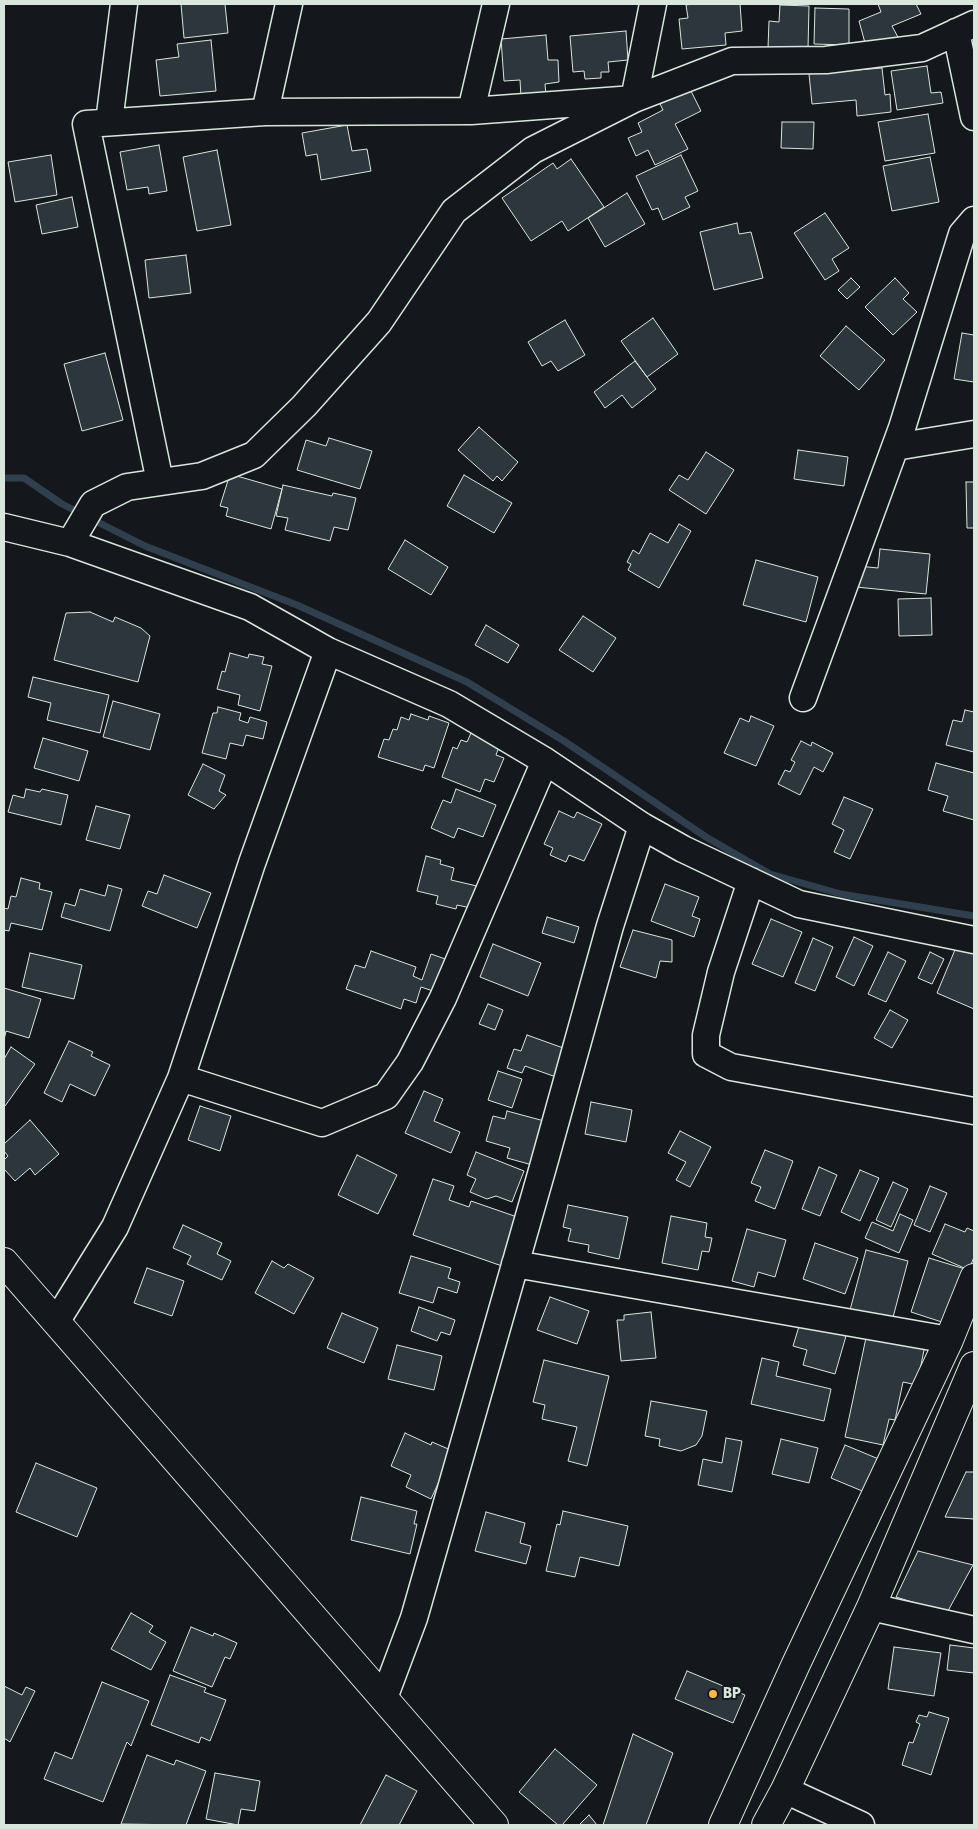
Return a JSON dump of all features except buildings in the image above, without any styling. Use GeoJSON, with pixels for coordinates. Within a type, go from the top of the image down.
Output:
{"type":"FeatureCollection","features":[{"type":"Feature","properties":{"kind":"main road"},"geometry":{"type":"LineString","coordinates":[[4,1262],[494,1825]]}},
{"type":"Feature","properties":{"kind":"main road"},"geometry":{"type":"LineString","coordinates":[[724,1825],[796,1664],[949,1340],[974,1278]]}},
{"type":"Feature","properties":{"kind":"main road"},"geometry":{"type":"LineString","coordinates":[[766,1825],[785,1790],[871,1606],[974,1366]]}},
{"type":"Feature","properties":{"kind":"street"},"geometry":{"type":"LineString","coordinates":[[109,122],[124,4]]}},
{"type":"Feature","properties":{"kind":"street"},"geometry":{"type":"LineString","coordinates":[[265,112],[289,4]]}},
{"type":"Feature","properties":{"kind":"street"},"geometry":{"type":"LineString","coordinates":[[471,111],[496,4]]}},
{"type":"Feature","properties":{"kind":"street"},"geometry":{"type":"LineString","coordinates":[[634,99],[653,4]]}},
{"type":"Feature","properties":{"kind":"street"},"geometry":{"type":"LineString","coordinates":[[74,536],[92,504],[127,487],[202,476],[254,455],[304,406],[379,322],[454,211],[533,150],[634,99],[732,61],[826,60],[922,48],[965,28],[974,116]]}},
{"type":"Feature","properties":{"kind":"street"},"geometry":{"type":"LineString","coordinates":[[160,482],[86,124],[265,112],[471,111],[634,99]]}},
{"type":"Feature","properties":{"kind":"street"},"geometry":{"type":"LineString","coordinates":[[803,698],[895,447],[962,234],[974,220]]}},
{"type":"Feature","properties":{"kind":"street"},"geometry":{"type":"LineString","coordinates":[[895,447],[974,434]]}},
{"type":"Feature","properties":{"kind":"street"},"geometry":{"type":"LineString","coordinates":[[4,526],[74,536],[250,608],[328,652],[449,704],[545,761],[642,826],[683,849],[799,904],[974,940]]}},
{"type":"Feature","properties":{"kind":"street"},"geometry":{"type":"LineString","coordinates":[[56,1322],[115,1227],[181,1078],[252,863],[328,652]]}},
{"type":"Feature","properties":{"kind":"street"},"geometry":{"type":"LineString","coordinates":[[181,1078],[322,1123],[386,1096],[410,1062],[443,998],[545,761]]}},
{"type":"Feature","properties":{"kind":"street"},"geometry":{"type":"LineString","coordinates":[[384,1698],[414,1618],[610,926],[642,826]]}},
{"type":"Feature","properties":{"kind":"street"},"geometry":{"type":"LineString","coordinates":[[751,881],[721,972],[706,1035],[706,1054],[731,1067],[974,1111]]}},
{"type":"Feature","properties":{"kind":"street"},"geometry":{"type":"LineString","coordinates":[[515,1264],[949,1340]]}},
{"type":"Feature","properties":{"kind":"street"},"geometry":{"type":"LineString","coordinates":[[871,1606],[974,1630]]}},
{"type":"Feature","properties":{"kind":"street"},"geometry":{"type":"LineString","coordinates":[[785,1790],[861,1825]]}},
{"type":"Feature","properties":{"kind":"waterway"},"geometry":{"type":"LineString","coordinates":[[4,478],[24,478],[62,504],[145,546],[297,605],[467,682],[564,741],[706,837],[770,874],[841,894],[974,916]]}},
{"type":"Feature","properties":{"kind":"place","name":"BP"},"geometry":{"type":"Point","coordinates":[713,1694]}}]}
